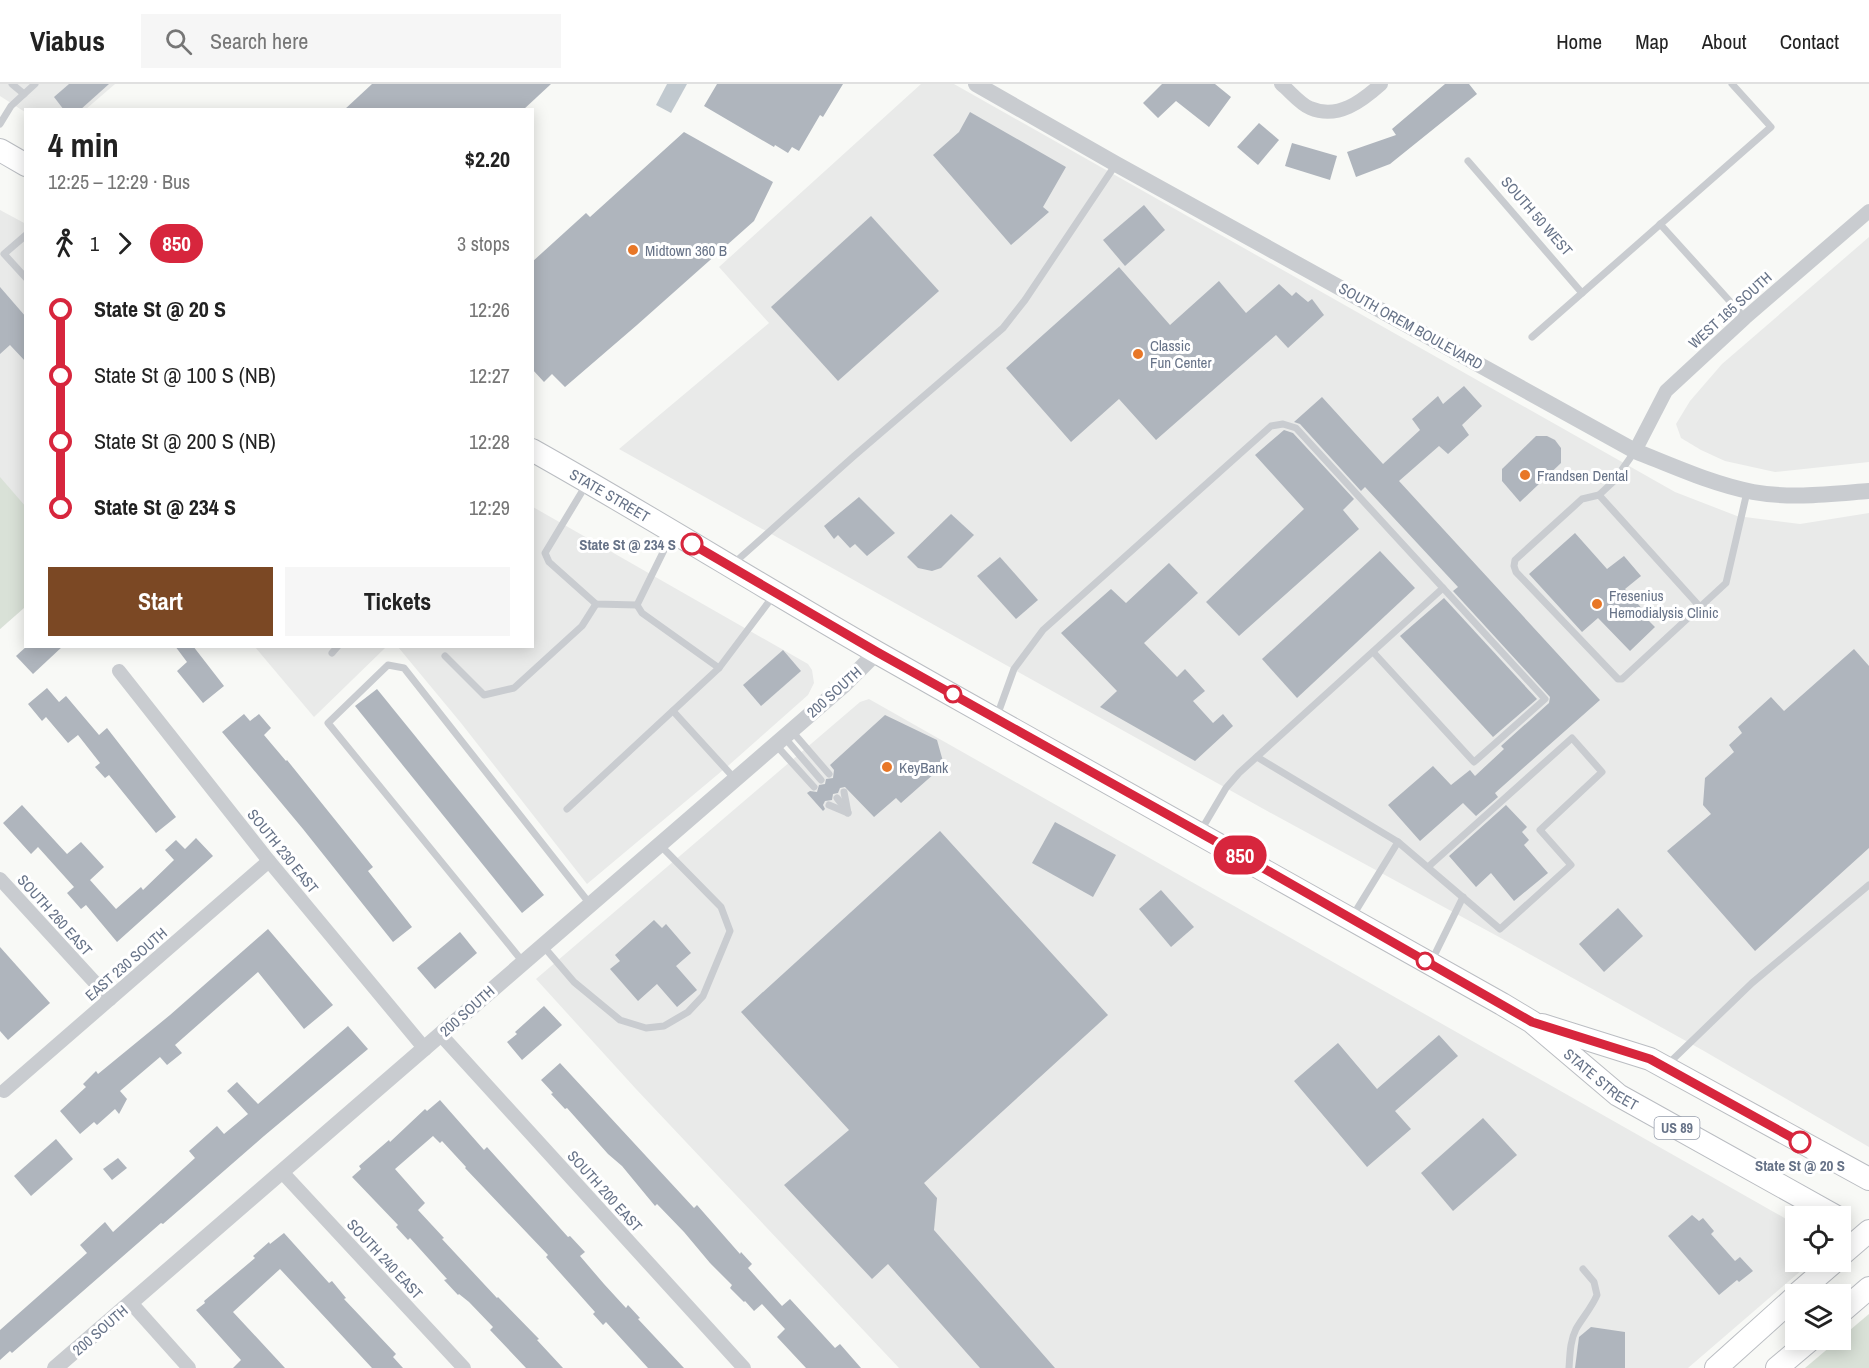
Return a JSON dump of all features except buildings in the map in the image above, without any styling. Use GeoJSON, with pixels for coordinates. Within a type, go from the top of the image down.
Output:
{"type":"FeatureCollection","features":[{"type":"Feature","properties":{"kind":"main road"},"geometry":{"type":"LineString","coordinates":[[0,150],[24,164]]}},
{"type":"Feature","properties":{"kind":"main road","name":"STATE STREET"},"geometry":{"type":"LineString","coordinates":[[534,451],[877,652],[1532,1022],[1618,1095],[1817,1206]]}},
{"type":"Feature","properties":{"kind":"main road","name":"STATE STREET"},"geometry":{"type":"LineString","coordinates":[[1532,1022],[1650,1059],[1869,1179]]}},
{"type":"Feature","properties":{"kind":"main road"},"geometry":{"type":"LineString","coordinates":[[1851,1226],[1868,1234],[1851,1247]]}},
{"type":"Feature","properties":{"kind":"main road"},"geometry":{"type":"LineString","coordinates":[[1809,1284],[1822,1272]]}},
{"type":"Feature","properties":{"kind":"main road"},"geometry":{"type":"LineString","coordinates":[[1851,1304],[1869,1288]]}},
{"type":"Feature","properties":{"kind":"main road"},"geometry":{"type":"LineString","coordinates":[[1716,1368],[1785,1305]]}},
{"type":"Feature","properties":{"kind":"main road"},"geometry":{"type":"LineString","coordinates":[[1777,1368],[1798,1350]]}},
{"type":"Feature","properties":{"kind":"street","name":"SOUTH OREM BOULEVARD"},"geometry":{"type":"LineString","coordinates":[[976,84],[1635,451],[1716,483],[1747,490],[1783,495],[1869,491]]}},
{"type":"Feature","properties":{"kind":"street"},"geometry":{"type":"LineString","coordinates":[[1281,84],[1309,108],[1328,111],[1349,108],[1381,84]]}},
{"type":"Feature","properties":{"kind":"street","name":"WEST 165 SOUTH"},"geometry":{"type":"LineString","coordinates":[[1635,451],[1666,391],[1744,318],[1869,210]]}},
{"type":"Feature","properties":{"kind":"street","name":"200 SOUTH"},"geometry":{"type":"LineString","coordinates":[[55,1368],[843,686],[877,652]]}},
{"type":"Feature","properties":{"kind":"street","name":"SOUTH 230 EAST"},"geometry":{"type":"LineString","coordinates":[[119,670],[268,861],[425,1049]]}},
{"type":"Feature","properties":{"kind":"street","name":"EAST 230 SOUTH"},"geometry":{"type":"LineString","coordinates":[[4,1091],[268,861]]}},
{"type":"Feature","properties":{"kind":"street","name":"SOUTH 260 EAST"},"geometry":{"type":"LineString","coordinates":[[0,879],[110,999]]}},
{"type":"Feature","properties":{"kind":"street","name":"SOUTH 200 EAST"},"geometry":{"type":"LineString","coordinates":[[441,1035],[744,1368]]}},
{"type":"Feature","properties":{"kind":"street","name":"SOUTH 240 EAST"},"geometry":{"type":"LineString","coordinates":[[282,1173],[464,1368]]}},
{"type":"Feature","properties":{"kind":"street"},"geometry":{"type":"LineString","coordinates":[[131,1303],[189,1368]]}},
{"type":"Feature","properties":{"kind":"lane"},"geometry":{"type":"LineString","coordinates":[[12,84],[24,94]]}},
{"type":"Feature","properties":{"kind":"lane"},"geometry":{"type":"LineString","coordinates":[[0,124],[11,106],[35,84]]}},
{"type":"Feature","properties":{"kind":"lane"},"geometry":{"type":"LineString","coordinates":[[1532,337],[1771,127],[1732,84]]}},
{"type":"Feature","properties":{"kind":"lane","name":"SOUTH 50 WEST"},"geometry":{"type":"LineString","coordinates":[[1468,161],[1582,293]]}},
{"type":"Feature","properties":{"kind":"lane"},"geometry":{"type":"LineString","coordinates":[[729,567],[1003,328],[1025,300],[1116,164]]}},
{"type":"Feature","properties":{"kind":"lane"},"geometry":{"type":"LineString","coordinates":[[1660,224],[1744,318]]}},
{"type":"Feature","properties":{"kind":"lane"},"geometry":{"type":"LineString","coordinates":[[24,237],[4,254],[24,276]]}},
{"type":"Feature","properties":{"kind":"lane"},"geometry":{"type":"LineString","coordinates":[[996,718],[1014,669],[1042,630],[1271,426],[1283,424],[1296,428],[1545,699],[1474,762],[1374,653]]}},
{"type":"Feature","properties":{"kind":"lane"},"geometry":{"type":"LineString","coordinates":[[1635,451],[1614,481],[1599,495],[1582,499],[1515,560],[1514,566],[1516,572],[1618,679],[1622,679],[1723,587],[1729,576],[1747,490]]}},
{"type":"Feature","properties":{"kind":"lane"},"geometry":{"type":"LineString","coordinates":[[588,481],[545,553],[549,562],[596,604],[637,605]]}},
{"type":"Feature","properties":{"kind":"lane"},"geometry":{"type":"LineString","coordinates":[[1599,495],[1701,608]]}},
{"type":"Feature","properties":{"kind":"lane"},"geometry":{"type":"LineString","coordinates":[[637,605],[673,532]]}},
{"type":"Feature","properties":{"kind":"lane"},"geometry":{"type":"LineString","coordinates":[[1200,833],[1226,788],[1443,588]]}},
{"type":"Feature","properties":{"kind":"lane"},"geometry":{"type":"LineString","coordinates":[[567,809],[720,668],[776,593]]}},
{"type":"Feature","properties":{"kind":"lane"},"geometry":{"type":"LineString","coordinates":[[445,656],[484,695],[514,688],[582,626],[596,604]]}},
{"type":"Feature","properties":{"kind":"lane"},"geometry":{"type":"LineString","coordinates":[[637,605],[642,613],[720,668]]}},
{"type":"Feature","properties":{"kind":"lane"},"geometry":{"type":"LineString","coordinates":[[332,653],[336,648]]}},
{"type":"Feature","properties":{"kind":"lane"},"geometry":{"type":"LineString","coordinates":[[523,962],[328,723],[388,665],[404,668],[590,904]]}},
{"type":"Feature","properties":{"kind":"lane"},"geometry":{"type":"LineString","coordinates":[[673,711],[735,779]]}},
{"type":"Feature","properties":{"kind":"lane"},"geometry":{"type":"LineString","coordinates":[[784,737],[829,774]]}},
{"type":"Feature","properties":{"kind":"lane"},"geometry":{"type":"LineString","coordinates":[[784,737],[821,780]]}},
{"type":"Feature","properties":{"kind":"lane"},"geometry":{"type":"LineString","coordinates":[[784,737],[814,787]]}},
{"type":"Feature","properties":{"kind":"lane"},"geometry":{"type":"LineString","coordinates":[[1257,757],[1398,842],[1500,929],[1571,865],[1540,830],[1602,772],[1572,738],[1428,867]]}},
{"type":"Feature","properties":{"kind":"lane"},"geometry":{"type":"LineString","coordinates":[[844,792],[848,813]]}},
{"type":"Feature","properties":{"kind":"lane"},"geometry":{"type":"LineString","coordinates":[[837,798],[848,813]]}},
{"type":"Feature","properties":{"kind":"lane"},"geometry":{"type":"LineString","coordinates":[[829,805],[848,813]]}},
{"type":"Feature","properties":{"kind":"lane"},"geometry":{"type":"LineString","coordinates":[[1351,918],[1398,842]]}},
{"type":"Feature","properties":{"kind":"lane"},"geometry":{"type":"LineString","coordinates":[[542,945],[574,982],[620,1020],[646,1028],[664,1026],[688,1012],[703,996],[730,931],[721,907],[659,844]]}},
{"type":"Feature","properties":{"kind":"lane"},"geometry":{"type":"LineString","coordinates":[[1665,1067],[1752,983],[1869,885]]}},
{"type":"Feature","properties":{"kind":"lane"},"geometry":{"type":"LineString","coordinates":[[1430,963],[1463,897]]}},
{"type":"Feature","properties":{"kind":"lane"},"geometry":{"type":"LineString","coordinates":[[1569,1368],[1570,1345],[1597,1294],[1594,1282],[1583,1269]]}},
{"type":"Feature","properties":{"kind":"shaded area"},"geometry":{"type":"Polygon","coordinates":[[[0,84],[115,84],[87,108],[24,108],[24,111],[0,96],[0,84]]]}},
{"type":"Feature","properties":{"kind":"shaded area"},"geometry":{"type":"Polygon","coordinates":[[[667,84],[687,84],[671,113],[656,105],[667,84]]]}},
{"type":"Feature","properties":{"kind":"shaded area"},"geometry":{"type":"Polygon","coordinates":[[[921,84],[954,84],[1675,492],[1737,516],[1800,524],[1869,513],[1869,1147],[1704,1051],[1269,812],[619,449],[769,323],[719,267],[921,84]]]}},
{"type":"Feature","properties":{"kind":"shaded area"},"geometry":{"type":"Polygon","coordinates":[[[0,210],[24,223],[24,608],[0,629],[0,210]]]}},
{"type":"Feature","properties":{"kind":"shaded area"},"geometry":{"type":"Polygon","coordinates":[[[1869,237],[1869,462],[1775,472],[1725,461],[1681,438],[1676,424],[1690,401],[1722,364],[1869,237]]]}},
{"type":"Feature","properties":{"kind":"shaded area"},"geometry":{"type":"Polygon","coordinates":[[[0,477],[24,505],[24,608],[0,629],[0,477]]]}},
{"type":"Feature","properties":{"kind":"shaded area"},"geometry":{"type":"Polygon","coordinates":[[[534,508],[808,664],[812,670],[814,683],[808,695],[729,765],[587,884],[461,723],[399,648],[534,648],[534,508]]]}},
{"type":"Feature","properties":{"kind":"shaded area"},"geometry":{"type":"Polygon","coordinates":[[[256,648],[385,648],[314,717],[256,648]]]}},
{"type":"Feature","properties":{"kind":"shaded area"},"geometry":{"type":"Polygon","coordinates":[[[869,699],[1785,1218],[1785,1272],[1800,1272],[1688,1368],[899,1368],[636,1089],[536,979],[860,702],[869,699]]]}},
{"type":"Feature","properties":{"kind":"shaded area"},"geometry":{"type":"Polygon","coordinates":[[[1869,1314],[1869,1368],[1805,1368],[1826,1350],[1851,1350],[1851,1329],[1869,1314]]]}},
{"type":"Feature","properties":{"kind":"bus line","name":"850"},"geometry":{"type":"LineString","coordinates":[[692,544],[877,652],[1256,864],[1532,1022],[1650,1059],[1800,1142]]}},
{"type":"Feature","properties":{"kind":"place","name":"Midtown 360 B"},"geometry":{"type":"Point","coordinates":[633,250]}},
{"type":"Feature","properties":{"kind":"place","name":"Classic Fun Center"},"geometry":{"type":"Point","coordinates":[1138,354]}},
{"type":"Feature","properties":{"kind":"place","name":"Frandsen Dental"},"geometry":{"type":"Point","coordinates":[1525,475]}},
{"type":"Feature","properties":{"kind":"place","name":"State St @ 234 S"},"geometry":{"type":"Point","coordinates":[692,544]}},
{"type":"Feature","properties":{"kind":"place","name":"Fresenius Hemodialysis Clinic"},"geometry":{"type":"Point","coordinates":[1597,604]}},
{"type":"Feature","properties":{"kind":"place","name":"KeyBank"},"geometry":{"type":"Point","coordinates":[887,767]}},
{"type":"Feature","properties":{"kind":"place","name":"State St @ 20 S"},"geometry":{"type":"Point","coordinates":[1800,1142]}}]}
